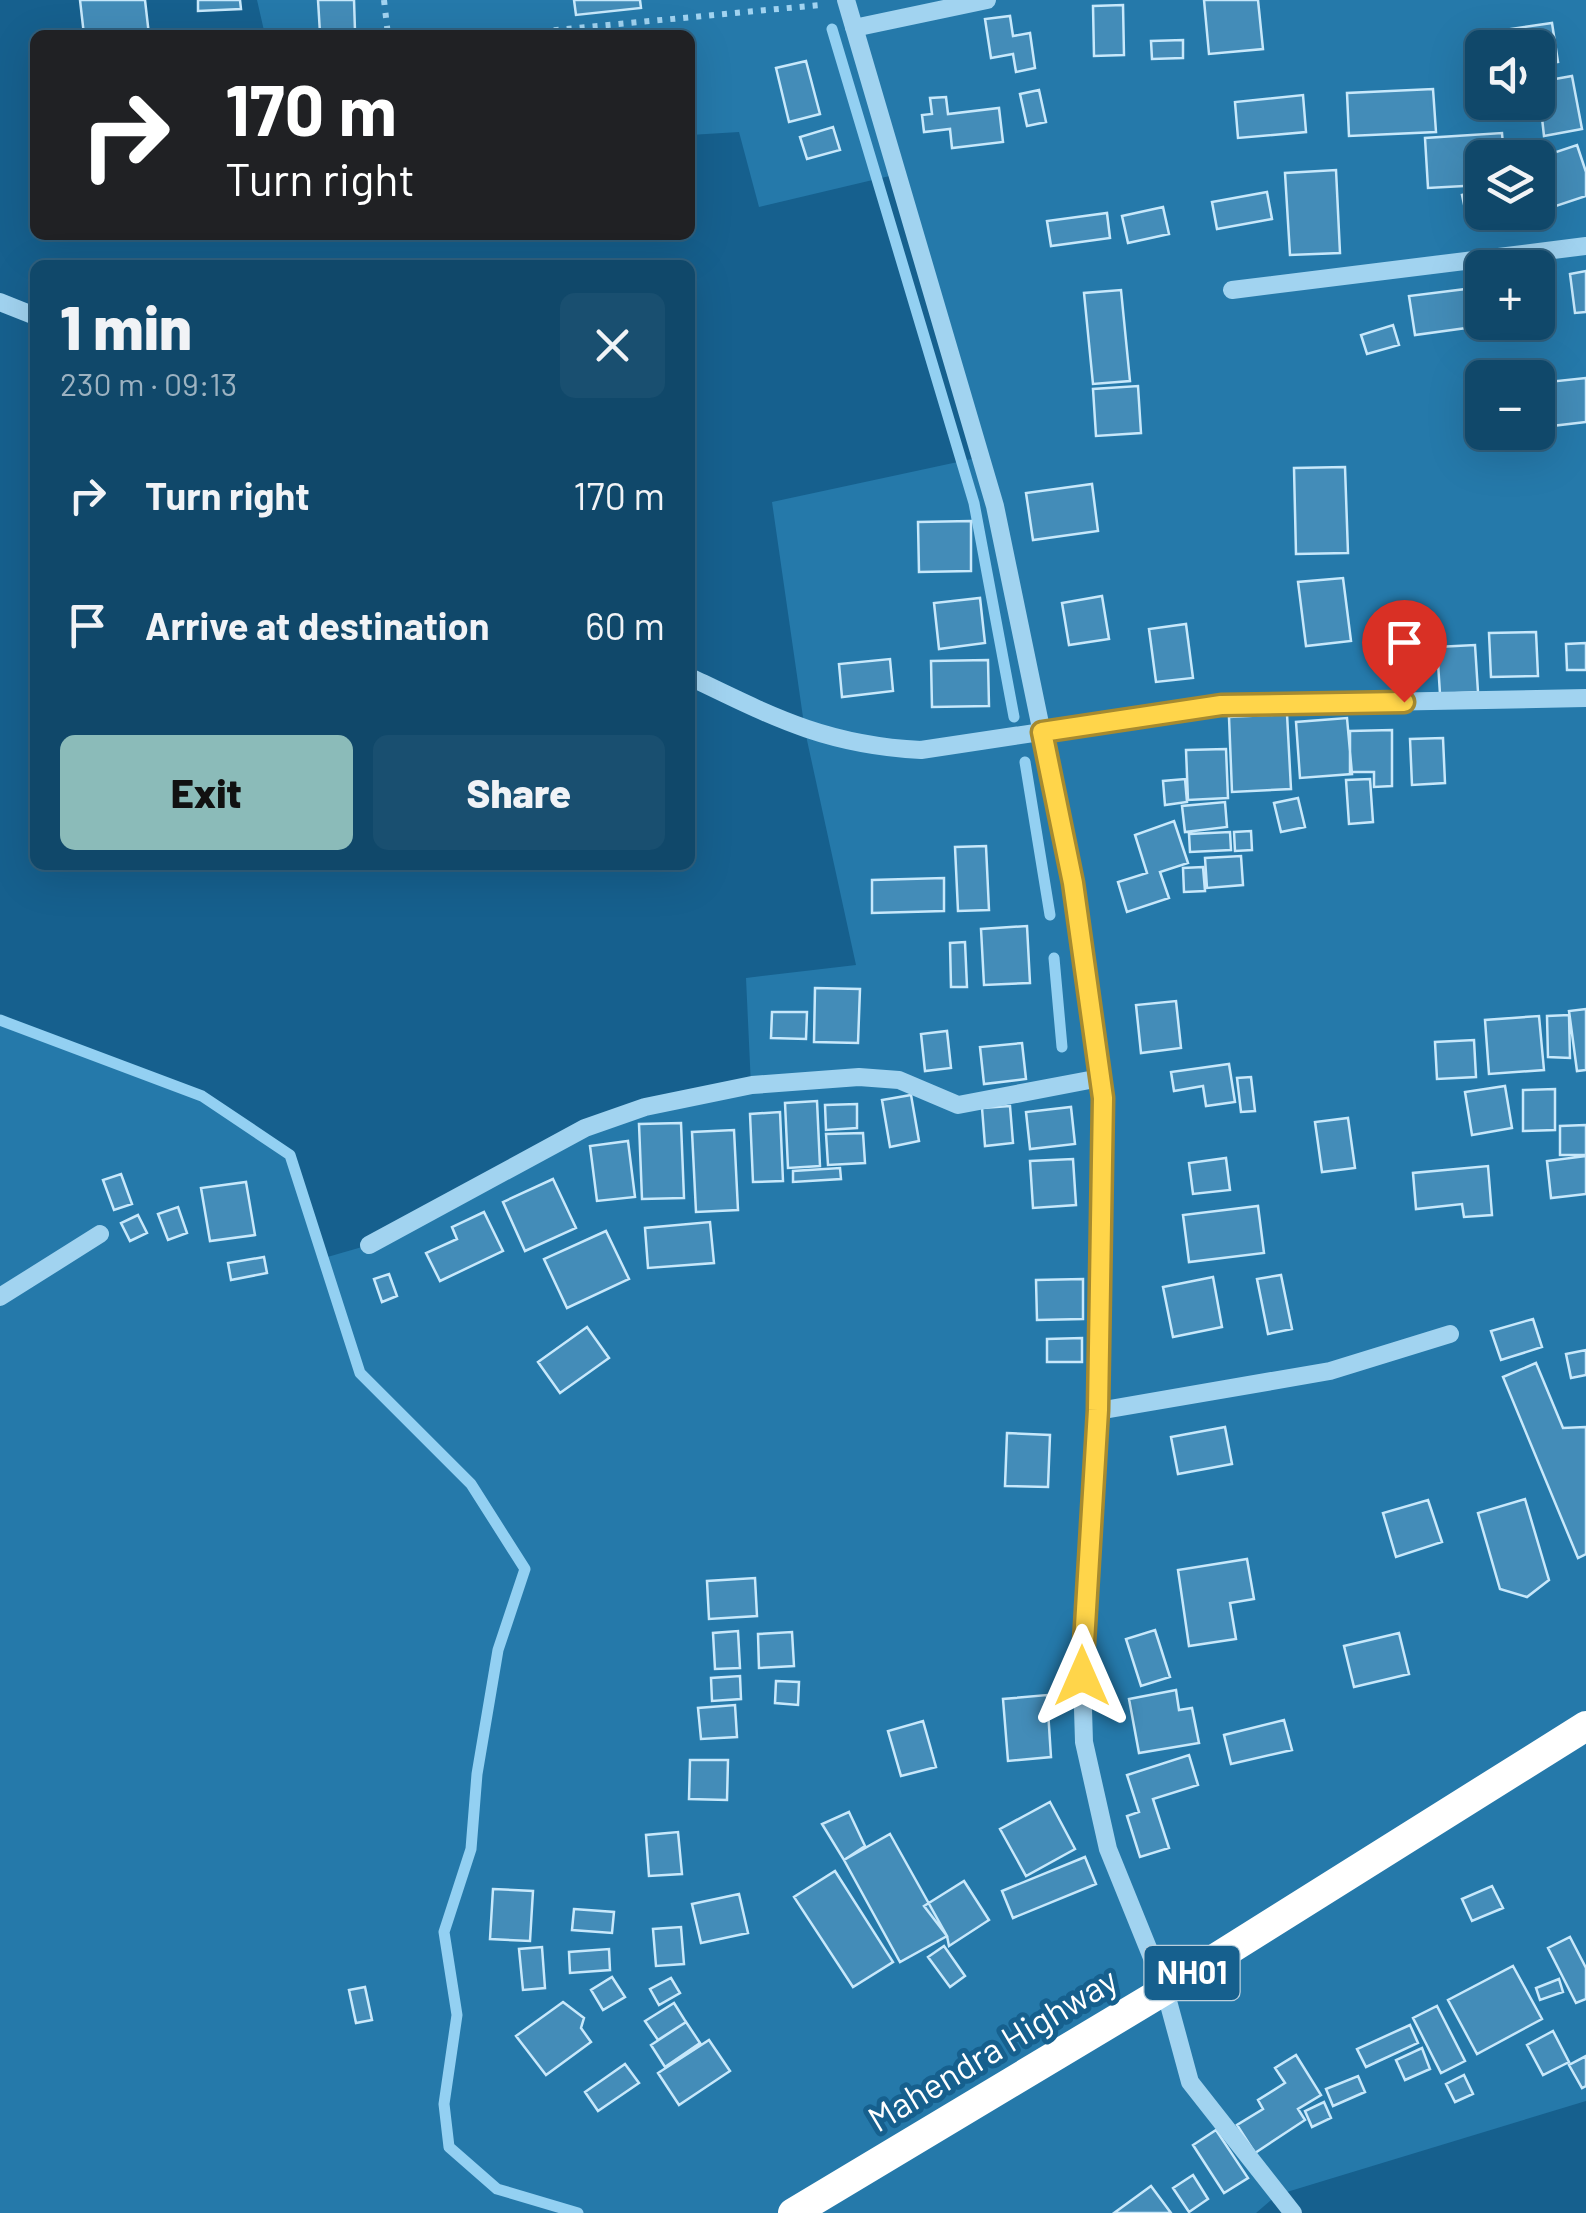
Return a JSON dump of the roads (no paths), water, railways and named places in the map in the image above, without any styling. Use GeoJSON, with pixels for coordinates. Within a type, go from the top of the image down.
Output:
{"type":"FeatureCollection","features":[{"type":"Feature","properties":{"kind":"highway","name":"Mahendra Highway"},"geometry":{"type":"LineString","coordinates":[[793,2213],[1165,1990],[1586,1726]]}},
{"type":"Feature","properties":{"kind":"street"},"geometry":{"type":"LineString","coordinates":[[854,28],[987,0]]}},
{"type":"Feature","properties":{"kind":"street"},"geometry":{"type":"LineString","coordinates":[[846,1],[994,506],[1073,883],[1100,1078],[1103,1246],[1098,1410],[1081,1643],[1084,1742],[1108,1849],[1165,1990],[1190,2082],[1293,2213]]}},
{"type":"Feature","properties":{"kind":"street"},"geometry":{"type":"LineString","coordinates":[[1232,290],[1586,246]]}},
{"type":"Feature","properties":{"kind":"street"},"geometry":{"type":"LineString","coordinates":[[0,302],[30,314]]}},
{"type":"Feature","properties":{"kind":"street"},"geometry":{"type":"LineString","coordinates":[[695,679],[805,732],[879,748],[921,750],[1221,705],[1586,698]]}},
{"type":"Feature","properties":{"kind":"street"},"geometry":{"type":"LineString","coordinates":[[369,1246],[585,1128],[645,1106],[752,1086],[858,1077],[900,1080],[958,1104],[1100,1078]]}},
{"type":"Feature","properties":{"kind":"street"},"geometry":{"type":"LineString","coordinates":[[0,1296],[100,1234]]}},
{"type":"Feature","properties":{"kind":"street"},"geometry":{"type":"LineString","coordinates":[[1098,1410],[1330,1371],[1450,1334]]}},
{"type":"Feature","properties":{"kind":"waterway"},"geometry":{"type":"LineString","coordinates":[[832,29],[974,503],[1014,717]]}},
{"type":"Feature","properties":{"kind":"waterway"},"geometry":{"type":"LineString","coordinates":[[1025,762],[1050,915]]}},
{"type":"Feature","properties":{"kind":"waterway"},"geometry":{"type":"LineString","coordinates":[[1054,958],[1062,1047]]}},
{"type":"Feature","properties":{"kind":"waterway"},"geometry":{"type":"LineString","coordinates":[[0,1020],[202,1096],[290,1155],[360,1373],[471,1484],[525,1569],[498,1650],[477,1774],[471,1849],[444,1932],[457,2015],[444,2104],[449,2147],[497,2189],[578,2213]]}}]}
